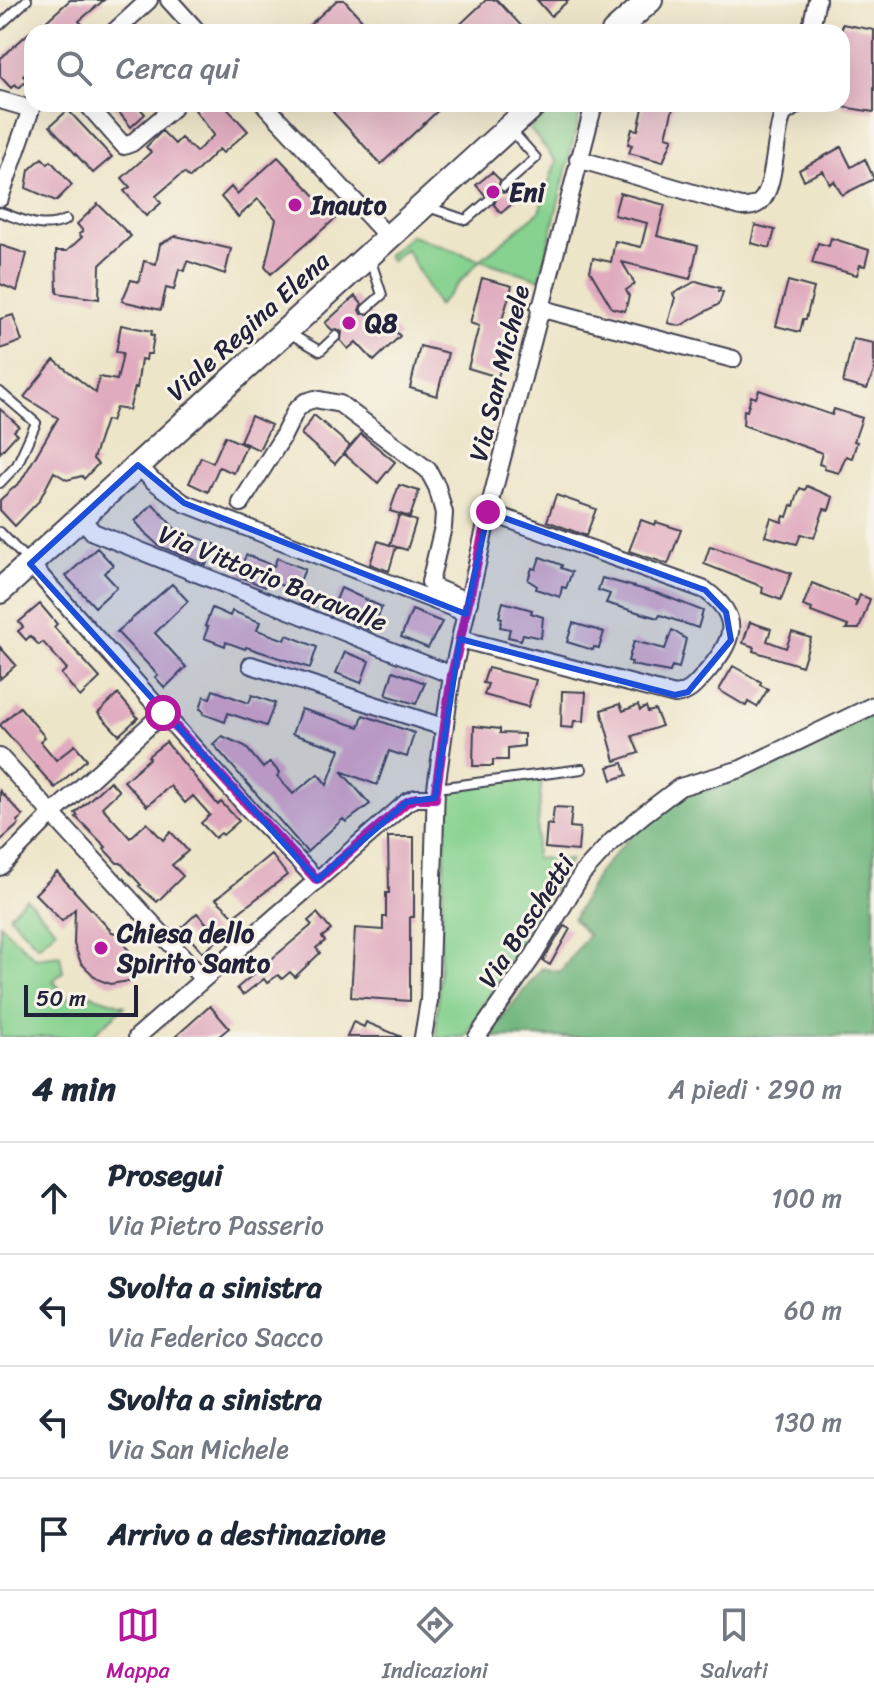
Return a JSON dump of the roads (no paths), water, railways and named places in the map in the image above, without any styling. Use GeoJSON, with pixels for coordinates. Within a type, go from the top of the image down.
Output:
{"type":"FeatureCollection","features":[{"type":"Feature","properties":{"kind":"main road"},"geometry":{"type":"LineString","coordinates":[[621,24],[639,4]]}},
{"type":"Feature","properties":{"kind":"main road","name":"Viale Regina Elena"},"geometry":{"type":"LineString","coordinates":[[0,591],[30,564],[87,525],[138,465],[526,112]]}},
{"type":"Feature","properties":{"kind":"street"},"geometry":{"type":"LineString","coordinates":[[123,24],[149,0]]}},
{"type":"Feature","properties":{"kind":"street"},"geometry":{"type":"LineString","coordinates":[[169,0],[191,24]]}},
{"type":"Feature","properties":{"kind":"street"},"geometry":{"type":"LineString","coordinates":[[812,24],[817,0]]}},
{"type":"Feature","properties":{"kind":"street"},"geometry":{"type":"LineString","coordinates":[[0,100],[24,104]]}},
{"type":"Feature","properties":{"kind":"street"},"geometry":{"type":"LineString","coordinates":[[0,198],[32,112]]}},
{"type":"Feature","properties":{"kind":"street"},"geometry":{"type":"LineString","coordinates":[[94,112],[124,146],[132,143],[168,112]]}},
{"type":"Feature","properties":{"kind":"street"},"geometry":{"type":"LineString","coordinates":[[271,112],[388,237]]}},
{"type":"Feature","properties":{"kind":"street","name":"Via San Michele"},"geometry":{"type":"LineString","coordinates":[[423,1037],[430,985],[436,793],[452,675],[488,512],[592,112]]}},
{"type":"Feature","properties":{"kind":"street"},"geometry":{"type":"LineString","coordinates":[[578,159],[741,207],[751,207],[759,204],[768,188],[786,112]]}},
{"type":"Feature","properties":{"kind":"street"},"geometry":{"type":"LineString","coordinates":[[539,308],[733,359]]}},
{"type":"Feature","properties":{"kind":"street"},"geometry":{"type":"LineString","coordinates":[[241,503],[296,410],[305,402],[315,399],[340,404],[428,470],[437,487],[444,513],[430,582],[467,608]]}},
{"type":"Feature","properties":{"kind":"street"},"geometry":{"type":"LineString","coordinates":[[138,465],[152,480],[184,503],[467,608]]}},
{"type":"Feature","properties":{"kind":"street"},"geometry":{"type":"LineString","coordinates":[[460,639],[675,695],[688,692],[731,640],[726,612],[720,600],[705,590],[488,512]]}},
{"type":"Feature","properties":{"kind":"street","name":"Via Vittorio Baravalle"},"geometry":{"type":"LineString","coordinates":[[87,525],[452,675]]}},
{"type":"Feature","properties":{"kind":"street"},"geometry":{"type":"LineString","coordinates":[[30,564],[317,880]]}},
{"type":"Feature","properties":{"kind":"street"},"geometry":{"type":"LineString","coordinates":[[251,665],[443,727]]}},
{"type":"Feature","properties":{"kind":"street","name":"Via Boschetti"},"geometry":{"type":"LineString","coordinates":[[477,1037],[534,955],[582,874],[612,841],[643,815],[680,787],[741,769],[874,705]]}},
{"type":"Feature","properties":{"kind":"street"},"geometry":{"type":"LineString","coordinates":[[0,867],[52,814],[163,713]]}},
{"type":"Feature","properties":{"kind":"street"},"geometry":{"type":"LineString","coordinates":[[0,757],[203,979]]}},
{"type":"Feature","properties":{"kind":"street"},"geometry":{"type":"LineString","coordinates":[[137,1037],[407,802],[436,793]]}},
{"type":"Feature","properties":{"kind":"lane"},"geometry":{"type":"LineString","coordinates":[[0,25],[27,0]]}},
{"type":"Feature","properties":{"kind":"lane"},"geometry":{"type":"LineString","coordinates":[[504,186],[536,158],[509,128]]}},
{"type":"Feature","properties":{"kind":"lane"},"geometry":{"type":"LineString","coordinates":[[423,205],[466,220],[489,200]]}},
{"type":"Feature","properties":{"kind":"lane"},"geometry":{"type":"LineString","coordinates":[[0,212],[44,226],[66,220]]}},
{"type":"Feature","properties":{"kind":"lane"},"geometry":{"type":"LineString","coordinates":[[366,309],[382,295],[368,255]]}},
{"type":"Feature","properties":{"kind":"lane"},"geometry":{"type":"LineString","coordinates":[[285,331],[320,351],[336,336]]}},
{"type":"Feature","properties":{"kind":"lane"},"geometry":{"type":"LineString","coordinates":[[0,392],[36,423],[17,465],[0,483]]}},
{"type":"Feature","properties":{"kind":"lane"},"geometry":{"type":"LineString","coordinates":[[0,532],[30,564]]}},
{"type":"Feature","properties":{"kind":"lane"},"geometry":{"type":"LineString","coordinates":[[436,793],[582,769]]}},
{"type":"Feature","properties":{"kind":"place","name":"Eni"},"geometry":{"type":"Point","coordinates":[493,192]}},
{"type":"Feature","properties":{"kind":"place","name":"Inauto"},"geometry":{"type":"Point","coordinates":[295,205]}},
{"type":"Feature","properties":{"kind":"place","name":"Q8"},"geometry":{"type":"Point","coordinates":[349,323]}},
{"type":"Feature","properties":{"kind":"place","name":"Chiesa dello Spirito Santo"},"geometry":{"type":"Point","coordinates":[101,948]}}]}
